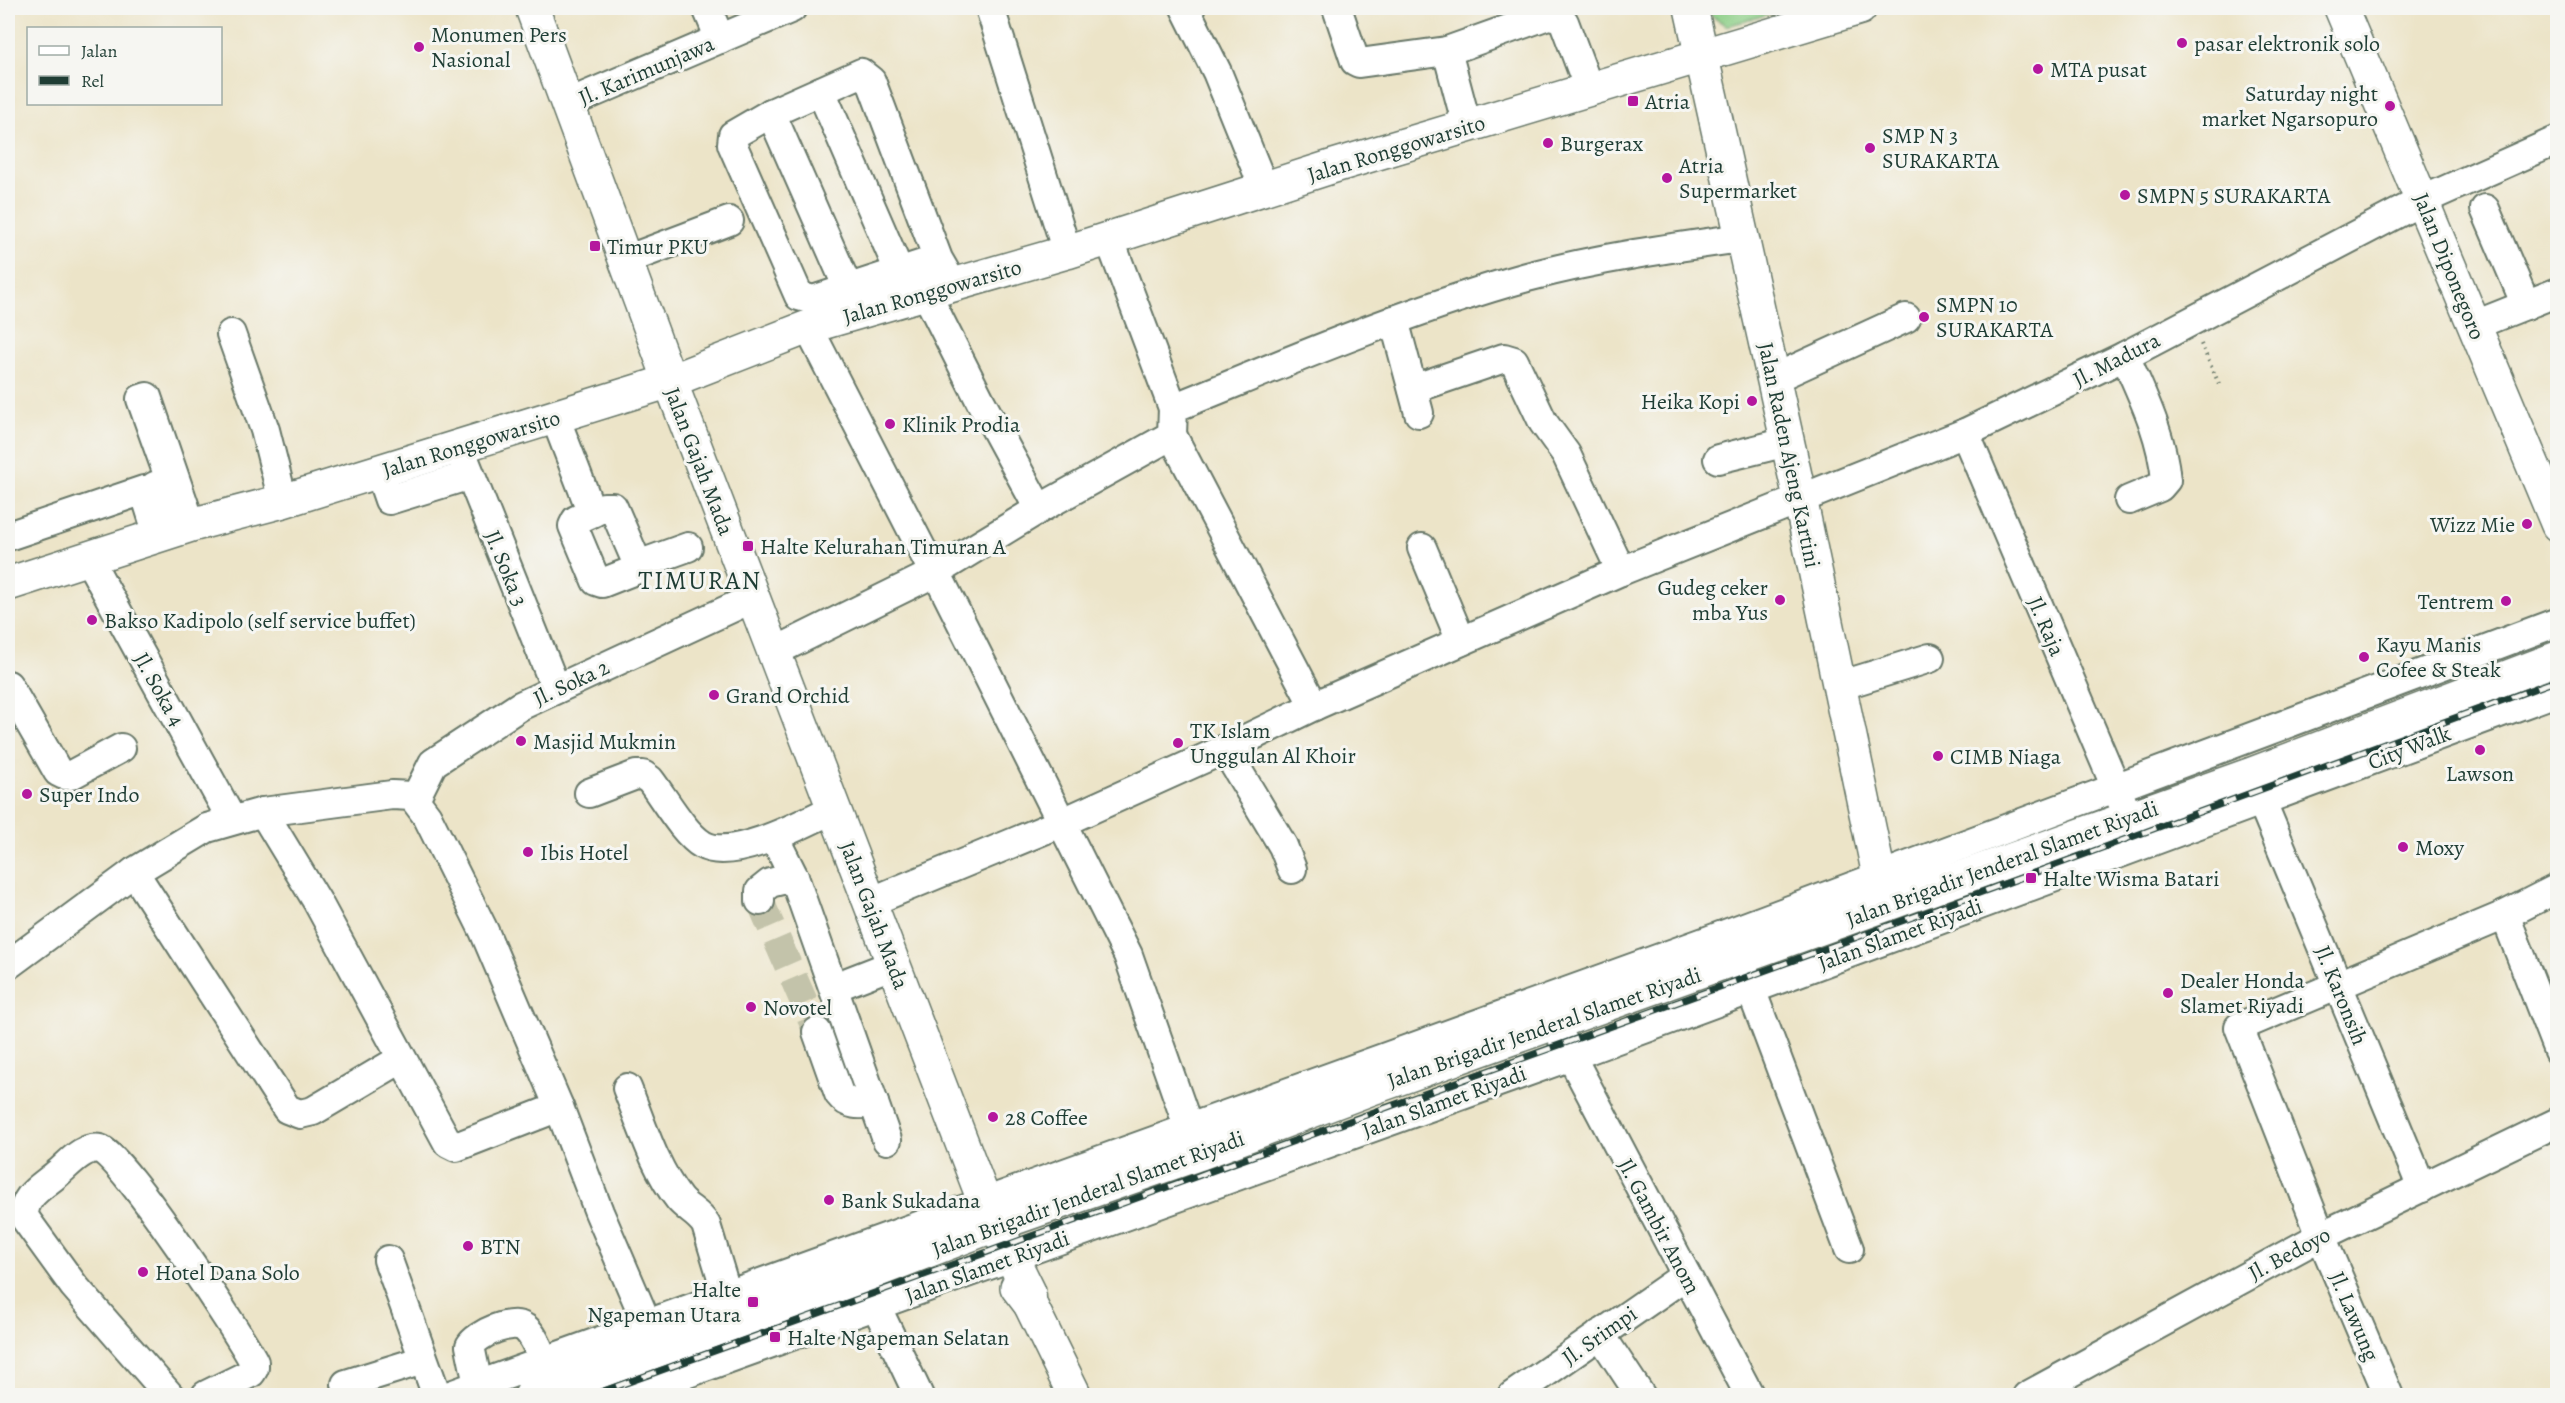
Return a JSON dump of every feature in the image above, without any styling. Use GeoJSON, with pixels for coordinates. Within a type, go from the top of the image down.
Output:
{"type":"FeatureCollection","features":[{"type":"Feature","properties":{"kind":"main road","name":"Jalan Gajah Mada"},"geometry":{"type":"LineString","coordinates":[[532,8],[670,381],[997,1233],[1029,1292],[1030,1304],[1075,1395]]}},
{"type":"Feature","properties":{"kind":"main road","name":"Jalan Raden Ajeng Kartini"},"geometry":{"type":"LineString","coordinates":[[1691,8],[1800,498],[1882,890]]}},
{"type":"Feature","properties":{"kind":"main road","name":"Jalan Ronggowarsito"},"geometry":{"type":"LineString","coordinates":[[8,584],[173,531],[283,501],[379,471],[458,463],[555,417],[670,381],[939,279],[1067,252],[1264,188],[1860,8]]}},
{"type":"Feature","properties":{"kind":"main road","name":"Jalan Diponegoro"},"geometry":{"type":"LineString","coordinates":[[2341,8],[2429,197],[2481,322],[2553,483],[2558,525]]}},
{"type":"Feature","properties":{"kind":"main road","name":"Jalan Brigadir Jenderal Slamet Riyadi"},"geometry":{"type":"LineString","coordinates":[[531,1395],[644,1368],[731,1309],[868,1290],[1193,1142],[1562,1038],[1744,972],[1882,890],[2002,878],[2128,818],[2256,786],[2558,658]]}},
{"type":"Feature","properties":{"kind":"street"},"geometry":{"type":"LineString","coordinates":[[707,8],[720,39]]}},
{"type":"Feature","properties":{"kind":"street","name":"Jl. Karimunjawa"},"geometry":{"type":"LineString","coordinates":[[567,104],[792,8]]}},
{"type":"Feature","properties":{"kind":"street"},"geometry":{"type":"LineString","coordinates":[[990,8],[1067,252]]}},
{"type":"Feature","properties":{"kind":"street"},"geometry":{"type":"LineString","coordinates":[[1185,8],[1216,72],[1264,188]]}},
{"type":"Feature","properties":{"kind":"street"},"geometry":{"type":"LineString","coordinates":[[1337,8],[1354,61],[1359,63],[1447,51],[1548,15],[1559,17],[1564,22],[1589,89]]}},
{"type":"Feature","properties":{"kind":"street"},"geometry":{"type":"LineString","coordinates":[[1447,51],[1467,126]]}},
{"type":"Feature","properties":{"kind":"street"},"geometry":{"type":"LineString","coordinates":[[939,279],[899,271],[813,300],[799,296],[732,144],[733,135],[771,113],[861,73],[871,81],[982,404],[1039,509]]}},
{"type":"Feature","properties":{"kind":"street"},"geometry":{"type":"LineString","coordinates":[[821,91],[899,271]]}},
{"type":"Feature","properties":{"kind":"street"},"geometry":{"type":"LineString","coordinates":[[771,113],[848,288]]}},
{"type":"Feature","properties":{"kind":"street","name":"Jl. Madura"},"geometry":{"type":"LineString","coordinates":[[870,902],[1063,822],[1314,706],[1621,571],[1965,433],[2125,356],[2429,197],[2558,140]]}},
{"type":"Feature","properties":{"kind":"street"},"geometry":{"type":"LineString","coordinates":[[2485,209],[2526,305]]}},
{"type":"Feature","properties":{"kind":"street"},"geometry":{"type":"LineString","coordinates":[[626,260],[729,221]]}},
{"type":"Feature","properties":{"kind":"street"},"geometry":{"type":"LineString","coordinates":[[1109,238],[1173,421],[1314,706]]}},
{"type":"Feature","properties":{"kind":"street"},"geometry":{"type":"LineString","coordinates":[[774,652],[935,573],[1039,509],[1173,421],[1394,320],[1528,277],[1632,253],[1742,238]]}},
{"type":"Feature","properties":{"kind":"street"},"geometry":{"type":"LineString","coordinates":[[2481,322],[2558,292]]}},
{"type":"Feature","properties":{"kind":"street"},"geometry":{"type":"LineString","coordinates":[[1773,379],[1906,318]]}},
{"type":"Feature","properties":{"kind":"street"},"geometry":{"type":"LineString","coordinates":[[1394,320],[1416,401],[1504,358],[1514,361],[1543,422],[1566,454],[1621,571]]}},
{"type":"Feature","properties":{"kind":"street"},"geometry":{"type":"LineString","coordinates":[[808,327],[1063,822],[1128,955],[1193,1142],[1707,941],[1882,890],[2115,787],[2558,622]]}},
{"type":"Feature","properties":{"kind":"street"},"geometry":{"type":"LineString","coordinates":[[231,334],[265,430],[283,501]]}},
{"type":"Feature","properties":{"kind":"street"},"geometry":{"type":"LineString","coordinates":[[2125,356],[2153,421],[2163,457],[2166,480],[2162,486],[2129,500]]}},
{"type":"Feature","properties":{"kind":"street"},"geometry":{"type":"LineString","coordinates":[[555,417],[592,513]]}},
{"type":"Feature","properties":{"kind":"street","name":"Jl. Raja"},"geometry":{"type":"LineString","coordinates":[[1965,433],[2128,818]]}},
{"type":"Feature","properties":{"kind":"street"},"geometry":{"type":"LineString","coordinates":[[1718,459],[1787,442]]}},
{"type":"Feature","properties":{"kind":"street","name":"Jl. Soka 3"},"geometry":{"type":"LineString","coordinates":[[458,463],[524,610],[556,689]]}},
{"type":"Feature","properties":{"kind":"street"},"geometry":{"type":"LineString","coordinates":[[8,536],[144,490],[173,531]]}},
{"type":"Feature","properties":{"kind":"street"},"geometry":{"type":"LineString","coordinates":[[638,566],[614,507],[604,507],[576,520],[573,526],[596,581],[602,583],[688,547]]}},
{"type":"Feature","properties":{"kind":"street"},"geometry":{"type":"LineString","coordinates":[[1422,548],[1461,641]]}},
{"type":"Feature","properties":{"kind":"street","name":"Jl. Soka 4"},"geometry":{"type":"LineString","coordinates":[[87,558],[232,820]]}},
{"type":"Feature","properties":{"kind":"street","name":"Jl. Soka 2"},"geometry":{"type":"LineString","coordinates":[[415,799],[429,769],[441,757],[520,706],[753,598]]}},
{"type":"Feature","properties":{"kind":"street"},"geometry":{"type":"LineString","coordinates":[[1839,686],[1930,658]]}},
{"type":"Feature","properties":{"kind":"street","name":"City Walk"},"geometry":{"type":"LineString","coordinates":[[2256,786],[2557,682]]}},
{"type":"Feature","properties":{"kind":"street"},"geometry":{"type":"LineString","coordinates":[[8,685],[58,772],[71,775],[121,748]]}},
{"type":"Feature","properties":{"kind":"street"},"geometry":{"type":"LineString","coordinates":[[1225,749],[1283,846],[1292,869]]}},
{"type":"Feature","properties":{"kind":"street"},"geometry":{"type":"LineString","coordinates":[[589,794],[636,775],[643,775],[650,780],[701,844],[712,849],[724,850],[774,837],[835,808]]}},
{"type":"Feature","properties":{"kind":"street","name":"Jalan Slamet Riyadi"},"geometry":{"type":"LineString","coordinates":[[1744,972],[2256,786]]}},
{"type":"Feature","properties":{"kind":"street","name":"Jl. Karonsih"},"geometry":{"type":"LineString","coordinates":[[2256,786],[2422,1188]]}},
{"type":"Feature","properties":{"kind":"street"},"geometry":{"type":"LineString","coordinates":[[9,961],[134,872],[198,831],[263,812],[392,795],[407,794],[415,799],[427,816],[476,913],[559,1107],[599,1212],[644,1368]]}},
{"type":"Feature","properties":{"kind":"street"},"geometry":{"type":"LineString","coordinates":[[263,812],[317,901],[447,1142],[456,1147],[510,1128],[559,1107]]}},
{"type":"Feature","properties":{"kind":"street"},"geometry":{"type":"LineString","coordinates":[[774,837],[794,877],[835,987],[887,1140]]}},
{"type":"Feature","properties":{"kind":"street"},"geometry":{"type":"LineString","coordinates":[[134,872],[286,1109],[300,1114],[313,1111],[401,1059]]}},
{"type":"Feature","properties":{"kind":"street"},"geometry":{"type":"LineString","coordinates":[[760,901],[760,891],[764,887],[794,877]]}},
{"type":"Feature","properties":{"kind":"street"},"geometry":{"type":"LineString","coordinates":[[2338,985],[2505,915],[2558,888]]}},
{"type":"Feature","properties":{"kind":"street"},"geometry":{"type":"LineString","coordinates":[[2505,915],[2558,1051]]}},
{"type":"Feature","properties":{"kind":"street"},"geometry":{"type":"LineString","coordinates":[[835,987],[894,964]]}},
{"type":"Feature","properties":{"kind":"street"},"geometry":{"type":"LineString","coordinates":[[1744,972],[1849,1249]]}},
{"type":"Feature","properties":{"kind":"street","name":"Jl. Lawung"},"geometry":{"type":"LineString","coordinates":[[2338,985],[2239,1027],[2321,1236],[2388,1395]]}},
{"type":"Feature","properties":{"kind":"street"},"geometry":{"type":"LineString","coordinates":[[817,1032],[839,1094],[845,1101],[859,1105],[874,1103]]}},
{"type":"Feature","properties":{"kind":"street"},"geometry":{"type":"LineString","coordinates":[[627,1088],[650,1148],[664,1175],[680,1200],[701,1217],[706,1225],[731,1309],[997,1233],[1562,1038]]}},
{"type":"Feature","properties":{"kind":"street","name":"Jl. Gambir Anom"},"geometry":{"type":"LineString","coordinates":[[1562,1038],[1750,1395]]}},
{"type":"Feature","properties":{"kind":"street","name":"Jl. Bedoyo"},"geometry":{"type":"LineString","coordinates":[[2027,1395],[2321,1236],[2558,1122]]}},
{"type":"Feature","properties":{"kind":"street"},"geometry":{"type":"LineString","coordinates":[[170,1395],[74,1286],[24,1217],[24,1205],[31,1196],[81,1154],[93,1149],[101,1149],[111,1155],[130,1178],[197,1273],[254,1362],[251,1373],[206,1395]]}},
{"type":"Feature","properties":{"kind":"street"},"geometry":{"type":"LineString","coordinates":[[388,1260],[437,1395]]}},
{"type":"Feature","properties":{"kind":"street","name":"Jl. Srimpi"},"geometry":{"type":"LineString","coordinates":[[1512,1395],[1686,1275]]}},
{"type":"Feature","properties":{"kind":"street"},"geometry":{"type":"LineString","coordinates":[[868,1290],[919,1395]]}},
{"type":"Feature","properties":{"kind":"street","name":"Jalan Slamet Riyadi"},"geometry":{"type":"LineString","coordinates":[[644,1368],[868,1290]]}},
{"type":"Feature","properties":{"kind":"street"},"geometry":{"type":"LineString","coordinates":[[478,1385],[470,1346],[473,1340],[483,1333],[513,1324],[522,1325],[532,1336],[544,1361]]}},
{"type":"Feature","properties":{"kind":"street"},"geometry":{"type":"LineString","coordinates":[[1600,1334],[1641,1395]]}},
{"type":"Feature","properties":{"kind":"street"},"geometry":{"type":"LineString","coordinates":[[350,1395],[346,1384],[423,1360]]}},
{"type":"Feature","properties":{"kind":"street"},"geometry":{"type":"LineString","coordinates":[[448,1395],[544,1361],[644,1368]]}},
{"type":"Feature","properties":{"kind":"street"},"geometry":{"type":"LineString","coordinates":[[568,1395],[644,1368]]}},
{"type":"Feature","properties":{"kind":"path"},"geometry":{"type":"LineString","coordinates":[[2191,321],[2220,386]]}},
{"type":"Feature","properties":{"kind":"green space"},"geometry":{"type":"Polygon","coordinates":[[[1708,8],[1791,8],[1727,26],[1710,15],[1708,8]]]}},
{"type":"Feature","properties":{"kind":"tunnel"},"geometry":{"type":"LineString","coordinates":[[760,901],[817,1032]]}},
{"type":"Feature","properties":{"kind":"railway"},"geometry":{"type":"LineString","coordinates":[[590,1396],[2004,884],[2558,680]]}},
{"type":"Feature","properties":{"kind":"place","name":"pasar elektronik solo"},"geometry":{"type":"Point","coordinates":[2182,43]}},
{"type":"Feature","properties":{"kind":"place","name":"Monumen Pers Nasional"},"geometry":{"type":"Point","coordinates":[419,47]}},
{"type":"Feature","properties":{"kind":"place","name":"MTA pusat"},"geometry":{"type":"Point","coordinates":[2038,69]}},
{"type":"Feature","properties":{"kind":"place","name":"Atria"},"geometry":{"type":"Point","coordinates":[1633,101]}},
{"type":"Feature","properties":{"kind":"place","name":"Saturday night market Ngarsopuro"},"geometry":{"type":"Point","coordinates":[2390,106]}},
{"type":"Feature","properties":{"kind":"place","name":"Burgerax"},"geometry":{"type":"Point","coordinates":[1548,143]}},
{"type":"Feature","properties":{"kind":"place","name":"SMP N 3 SURAKARTA"},"geometry":{"type":"Point","coordinates":[1870,148]}},
{"type":"Feature","properties":{"kind":"place","name":"Atria Supermarket"},"geometry":{"type":"Point","coordinates":[1667,178]}},
{"type":"Feature","properties":{"kind":"place","name":"SMPN 5 SURAKARTA"},"geometry":{"type":"Point","coordinates":[2125,195]}},
{"type":"Feature","properties":{"kind":"place","name":"Timur PKU"},"geometry":{"type":"Point","coordinates":[595,246]}},
{"type":"Feature","properties":{"kind":"place","name":"SMPN 10 SURAKARTA"},"geometry":{"type":"Point","coordinates":[1924,317]}},
{"type":"Feature","properties":{"kind":"place","name":"Heika Kopi"},"geometry":{"type":"Point","coordinates":[1752,401]}},
{"type":"Feature","properties":{"kind":"place","name":"Klinik Prodia"},"geometry":{"type":"Point","coordinates":[890,424]}},
{"type":"Feature","properties":{"kind":"place","name":"Wizz Mie"},"geometry":{"type":"Point","coordinates":[2527,524]}},
{"type":"Feature","properties":{"kind":"place","name":"Halte Kelurahan Timuran A"},"geometry":{"type":"Point","coordinates":[748,546]}},
{"type":"Feature","properties":{"kind":"place","name":"Gudeg ceker mba Yus"},"geometry":{"type":"Point","coordinates":[1780,600]}},
{"type":"Feature","properties":{"kind":"place","name":"Tentrem"},"geometry":{"type":"Point","coordinates":[2506,601]}},
{"type":"Feature","properties":{"kind":"place","name":"Bakso Kadipolo (self service buffet)"},"geometry":{"type":"Point","coordinates":[92,620]}},
{"type":"Feature","properties":{"kind":"place","name":"Kayu Manis Cofee & Steak"},"geometry":{"type":"Point","coordinates":[2364,657]}},
{"type":"Feature","properties":{"kind":"place","name":"Grand Orchid"},"geometry":{"type":"Point","coordinates":[714,695]}},
{"type":"Feature","properties":{"kind":"place","name":"Masjid Mukmin"},"geometry":{"type":"Point","coordinates":[521,741]}},
{"type":"Feature","properties":{"kind":"place","name":"TK Islam Unggulan Al Khoir"},"geometry":{"type":"Point","coordinates":[1178,743]}},
{"type":"Feature","properties":{"kind":"place","name":"Lawson"},"geometry":{"type":"Point","coordinates":[2480,750]}},
{"type":"Feature","properties":{"kind":"place","name":"CIMB Niaga"},"geometry":{"type":"Point","coordinates":[1938,756]}},
{"type":"Feature","properties":{"kind":"place","name":"Super Indo"},"geometry":{"type":"Point","coordinates":[27,794]}},
{"type":"Feature","properties":{"kind":"place","name":"Moxy"},"geometry":{"type":"Point","coordinates":[2403,847]}},
{"type":"Feature","properties":{"kind":"place","name":"Ibis Hotel"},"geometry":{"type":"Point","coordinates":[528,852]}},
{"type":"Feature","properties":{"kind":"place","name":"Halte Wisma Batari"},"geometry":{"type":"Point","coordinates":[2031,878]}},
{"type":"Feature","properties":{"kind":"place","name":"Dealer Honda Slamet Riyadi"},"geometry":{"type":"Point","coordinates":[2168,993]}},
{"type":"Feature","properties":{"kind":"place","name":"Novotel"},"geometry":{"type":"Point","coordinates":[751,1007]}},
{"type":"Feature","properties":{"kind":"place","name":"28 Coffee"},"geometry":{"type":"Point","coordinates":[993,1117]}},
{"type":"Feature","properties":{"kind":"place","name":"Bank Sukadana"},"geometry":{"type":"Point","coordinates":[829,1200]}},
{"type":"Feature","properties":{"kind":"place","name":"BTN"},"geometry":{"type":"Point","coordinates":[468,1246]}},
{"type":"Feature","properties":{"kind":"place","name":"Hotel Dana Solo"},"geometry":{"type":"Point","coordinates":[143,1272]}},
{"type":"Feature","properties":{"kind":"place","name":"Halte Ngapeman Utara"},"geometry":{"type":"Point","coordinates":[753,1302]}},
{"type":"Feature","properties":{"kind":"place","name":"Halte Ngapeman Selatan"},"geometry":{"type":"Point","coordinates":[775,1337]}},
{"type":"Feature","properties":{"kind":"district","name":"TIMURAN"},"geometry":{"type":"Point","coordinates":[700,580]}}]}
